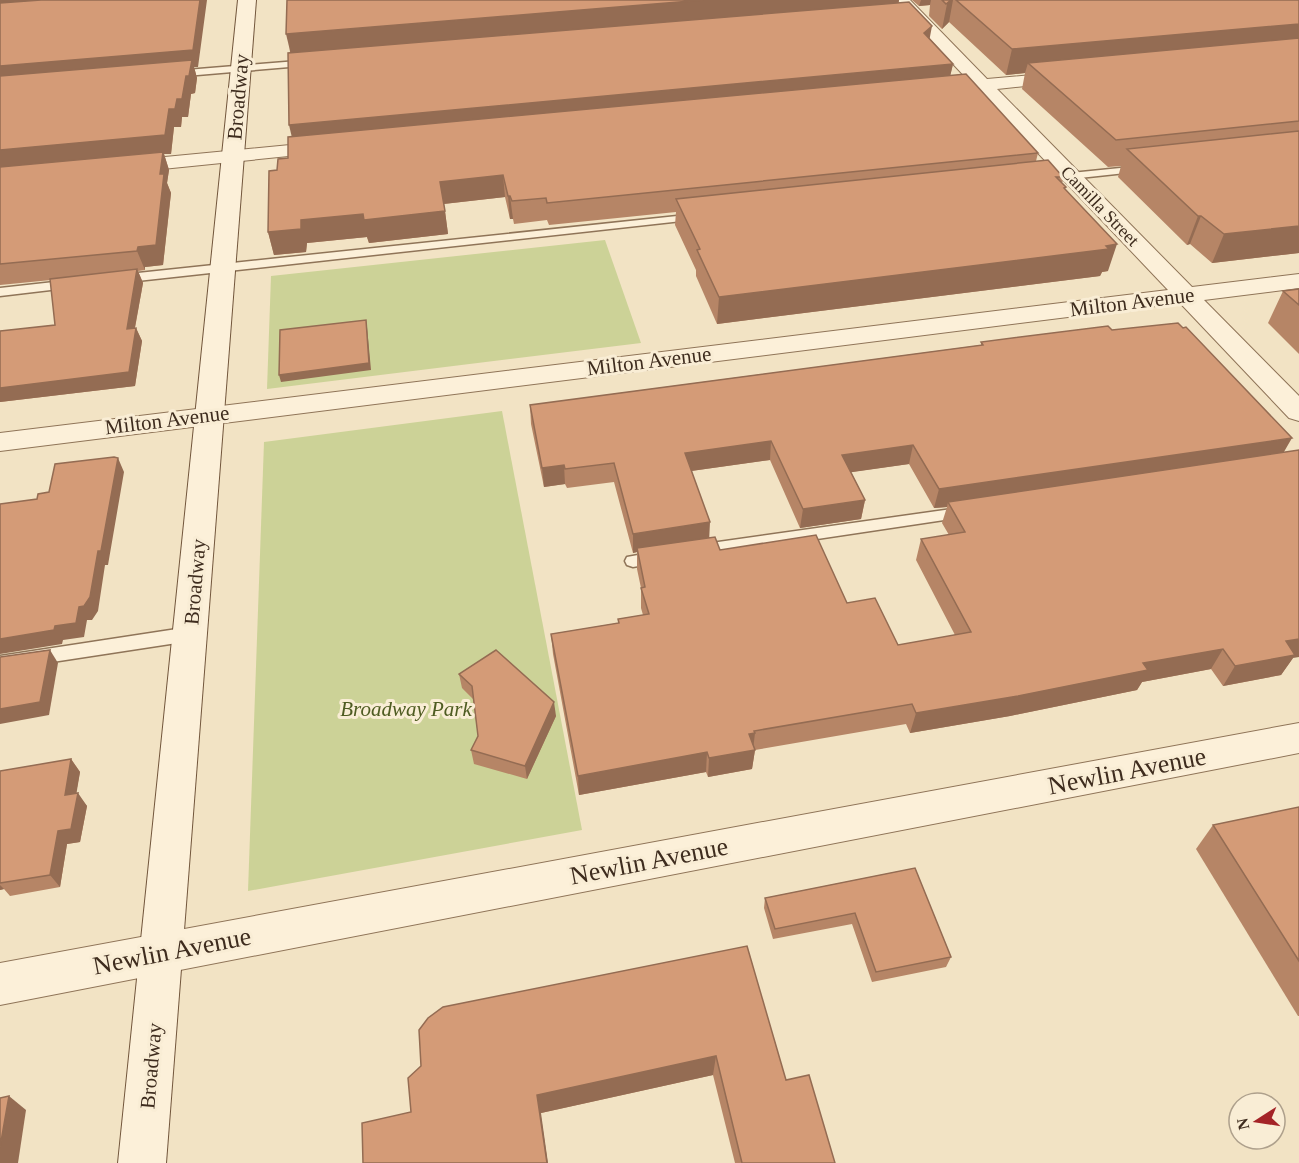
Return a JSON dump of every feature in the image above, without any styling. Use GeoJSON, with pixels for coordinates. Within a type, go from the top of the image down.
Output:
{"type":"FeatureCollection","features":[{"type":"Feature","properties":{"kind":"street","name":"Broadway"},"geometry":{"type":"LineString","coordinates":[[142,1163],[247,0]]}},
{"type":"Feature","properties":{"kind":"street","name":"Camilla Street"},"geometry":{"type":"LineString","coordinates":[[910,9],[1299,412]]}},
{"type":"Feature","properties":{"kind":"street"},"geometry":{"type":"LineString","coordinates":[[912,91],[1088,75]]}},
{"type":"Feature","properties":{"kind":"street"},"geometry":{"type":"LineString","coordinates":[[105,168],[352,145]]}},
{"type":"Feature","properties":{"kind":"street","name":"Milton Avenue"},"geometry":{"type":"LineString","coordinates":[[0,442],[210,414],[1299,281]]}},
{"type":"Feature","properties":{"kind":"street","name":"Newlin Avenue"},"geometry":{"type":"LineString","coordinates":[[0,984],[1299,738]]}},
{"type":"Feature","properties":{"kind":"lane"},"geometry":{"type":"LineString","coordinates":[[160,75],[323,62]]}},
{"type":"Feature","properties":{"kind":"lane"},"geometry":{"type":"LineString","coordinates":[[1048,179],[1151,168]]}},
{"type":"Feature","properties":{"kind":"lane"},"geometry":{"type":"LineString","coordinates":[[105,280],[706,215]]}},
{"type":"Feature","properties":{"kind":"lane"},"geometry":{"type":"LineString","coordinates":[[0,292],[82,283]]}},
{"type":"Feature","properties":{"kind":"lane"},"geometry":{"type":"LineString","coordinates":[[633,561],[984,509]]}},
{"type":"Feature","properties":{"kind":"lane"},"geometry":{"type":"LineString","coordinates":[[0,663],[190,634]]}},
{"type":"Feature","properties":{"kind":"green space"},"geometry":{"type":"Polygon","coordinates":[[[605,240],[641,343],[267,389],[271,276],[605,240]]]}},
{"type":"Feature","properties":{"kind":"green space","name":"Broadway Park"},"geometry":{"type":"Polygon","coordinates":[[[502,411],[582,830],[248,891],[264,442],[502,411]]]}},
{"type":"Feature","properties":{"kind":"building"},"geometry":{"type":"Polygon","coordinates":[[[41,0],[200,0],[193,50],[0,66],[0,3],[41,0]]]}},
{"type":"Feature","properties":{"kind":"building"},"geometry":{"type":"Polygon","coordinates":[[[287,0],[703,0],[286,34],[287,0]]]}},
{"type":"Feature","properties":{"kind":"building"},"geometry":{"type":"Polygon","coordinates":[[[956,0],[1299,0],[1299,24],[1012,49],[956,0]]]}},
{"type":"Feature","properties":{"kind":"building"},"geometry":{"type":"Polygon","coordinates":[[[909,2],[932,26],[924,33],[953,64],[289,125],[288,53],[909,2]]]}},
{"type":"Feature","properties":{"kind":"building"},"geometry":{"type":"Polygon","coordinates":[[[1299,38],[1299,121],[1116,140],[1028,63],[1299,38]]]}},
{"type":"Feature","properties":{"kind":"building"},"geometry":{"type":"Polygon","coordinates":[[[192,60],[189,76],[186,76],[182,99],[177,99],[175,109],[169,109],[165,135],[0,150],[0,76],[192,60]]]}},
{"type":"Feature","properties":{"kind":"building"},"geometry":{"type":"Polygon","coordinates":[[[966,74],[1038,153],[547,203],[546,198],[512,201],[508,196],[503,175],[440,182],[445,211],[364,220],[363,214],[301,220],[301,229],[268,232],[269,171],[277,170],[278,159],[288,158],[288,137],[966,74]]]}},
{"type":"Feature","properties":{"kind":"building"},"geometry":{"type":"Polygon","coordinates":[[[1299,131],[1299,226],[1224,234],[1198,216],[1127,149],[1299,131]]]}},
{"type":"Feature","properties":{"kind":"building"},"geometry":{"type":"Polygon","coordinates":[[[163,152],[160,174],[164,174],[156,245],[138,247],[137,251],[0,264],[0,167],[163,152]]]}},
{"type":"Feature","properties":{"kind":"building"},"geometry":{"type":"Polygon","coordinates":[[[1048,160],[1063,177],[1056,177],[1066,187],[1064,188],[1117,244],[1106,246],[1109,249],[719,297],[697,250],[700,249],[676,199],[1048,160]]]}},
{"type":"Feature","properties":{"kind":"building"},"geometry":{"type":"Polygon","coordinates":[[[137,269],[127,329],[136,328],[129,372],[0,388],[0,331],[55,325],[50,279],[137,269]]]}},
{"type":"Feature","properties":{"kind":"building"},"geometry":{"type":"Polygon","coordinates":[[[1299,289],[1299,305],[1283,291],[1299,289]]]}},
{"type":"Feature","properties":{"kind":"building"},"geometry":{"type":"Polygon","coordinates":[[[366,320],[369,363],[279,375],[280,330],[366,320]]]}},
{"type":"Feature","properties":{"kind":"building"},"geometry":{"type":"Polygon","coordinates":[[[1178,323],[1183,328],[1186,327],[1292,438],[939,489],[913,445],[842,455],[865,500],[803,509],[771,441],[685,453],[710,522],[633,534],[614,463],[565,469],[564,465],[542,468],[530,405],[983,345],[981,342],[1108,326],[1112,330],[1178,323]]]}},
{"type":"Feature","properties":{"kind":"building"},"geometry":{"type":"Polygon","coordinates":[[[1299,450],[1299,639],[1286,641],[1295,655],[1235,666],[1223,649],[1143,663],[1148,670],[1018,696],[916,713],[912,704],[754,731],[755,733],[749,734],[755,750],[709,758],[707,752],[578,776],[551,634],[619,623],[618,619],[649,614],[641,588],[645,587],[637,548],[715,537],[720,550],[816,535],[847,603],[875,598],[898,645],[971,632],[921,539],[965,532],[948,502],[1299,450]]]}},
{"type":"Feature","properties":{"kind":"building"},"geometry":{"type":"Polygon","coordinates":[[[118,458],[101,551],[98,551],[90,597],[84,606],[79,607],[76,623],[55,626],[54,630],[0,639],[0,504],[37,499],[38,494],[49,492],[55,464],[118,458]]]}},
{"type":"Feature","properties":{"kind":"building"},"geometry":{"type":"Polygon","coordinates":[[[50,650],[40,702],[0,709],[0,657],[50,650]]]}},
{"type":"Feature","properties":{"kind":"building"},"geometry":{"type":"Polygon","coordinates":[[[496,650],[554,702],[525,766],[471,750],[478,736],[472,686],[459,674],[496,650]]]}},
{"type":"Feature","properties":{"kind":"building"},"geometry":{"type":"Polygon","coordinates":[[[71,759],[65,795],[78,793],[71,829],[58,831],[50,875],[0,883],[0,771],[71,759]]]}},
{"type":"Feature","properties":{"kind":"building"},"geometry":{"type":"Polygon","coordinates":[[[1299,807],[1299,961],[1213,825],[1299,807]]]}},
{"type":"Feature","properties":{"kind":"building"},"geometry":{"type":"Polygon","coordinates":[[[915,868],[951,957],[876,972],[855,913],[775,929],[765,898],[915,868]]]}},
{"type":"Feature","properties":{"kind":"building"},"geometry":{"type":"Polygon","coordinates":[[[747,946],[786,1080],[809,1075],[835,1163],[742,1163],[716,1056],[537,1095],[547,1163],[363,1163],[362,1123],[411,1112],[408,1078],[421,1066],[419,1030],[428,1018],[443,1007],[747,946]]]}},
{"type":"Feature","properties":{"kind":"building"},"geometry":{"type":"Polygon","coordinates":[[[9,1096],[0,1147],[0,1098],[9,1096]]]}}]}
